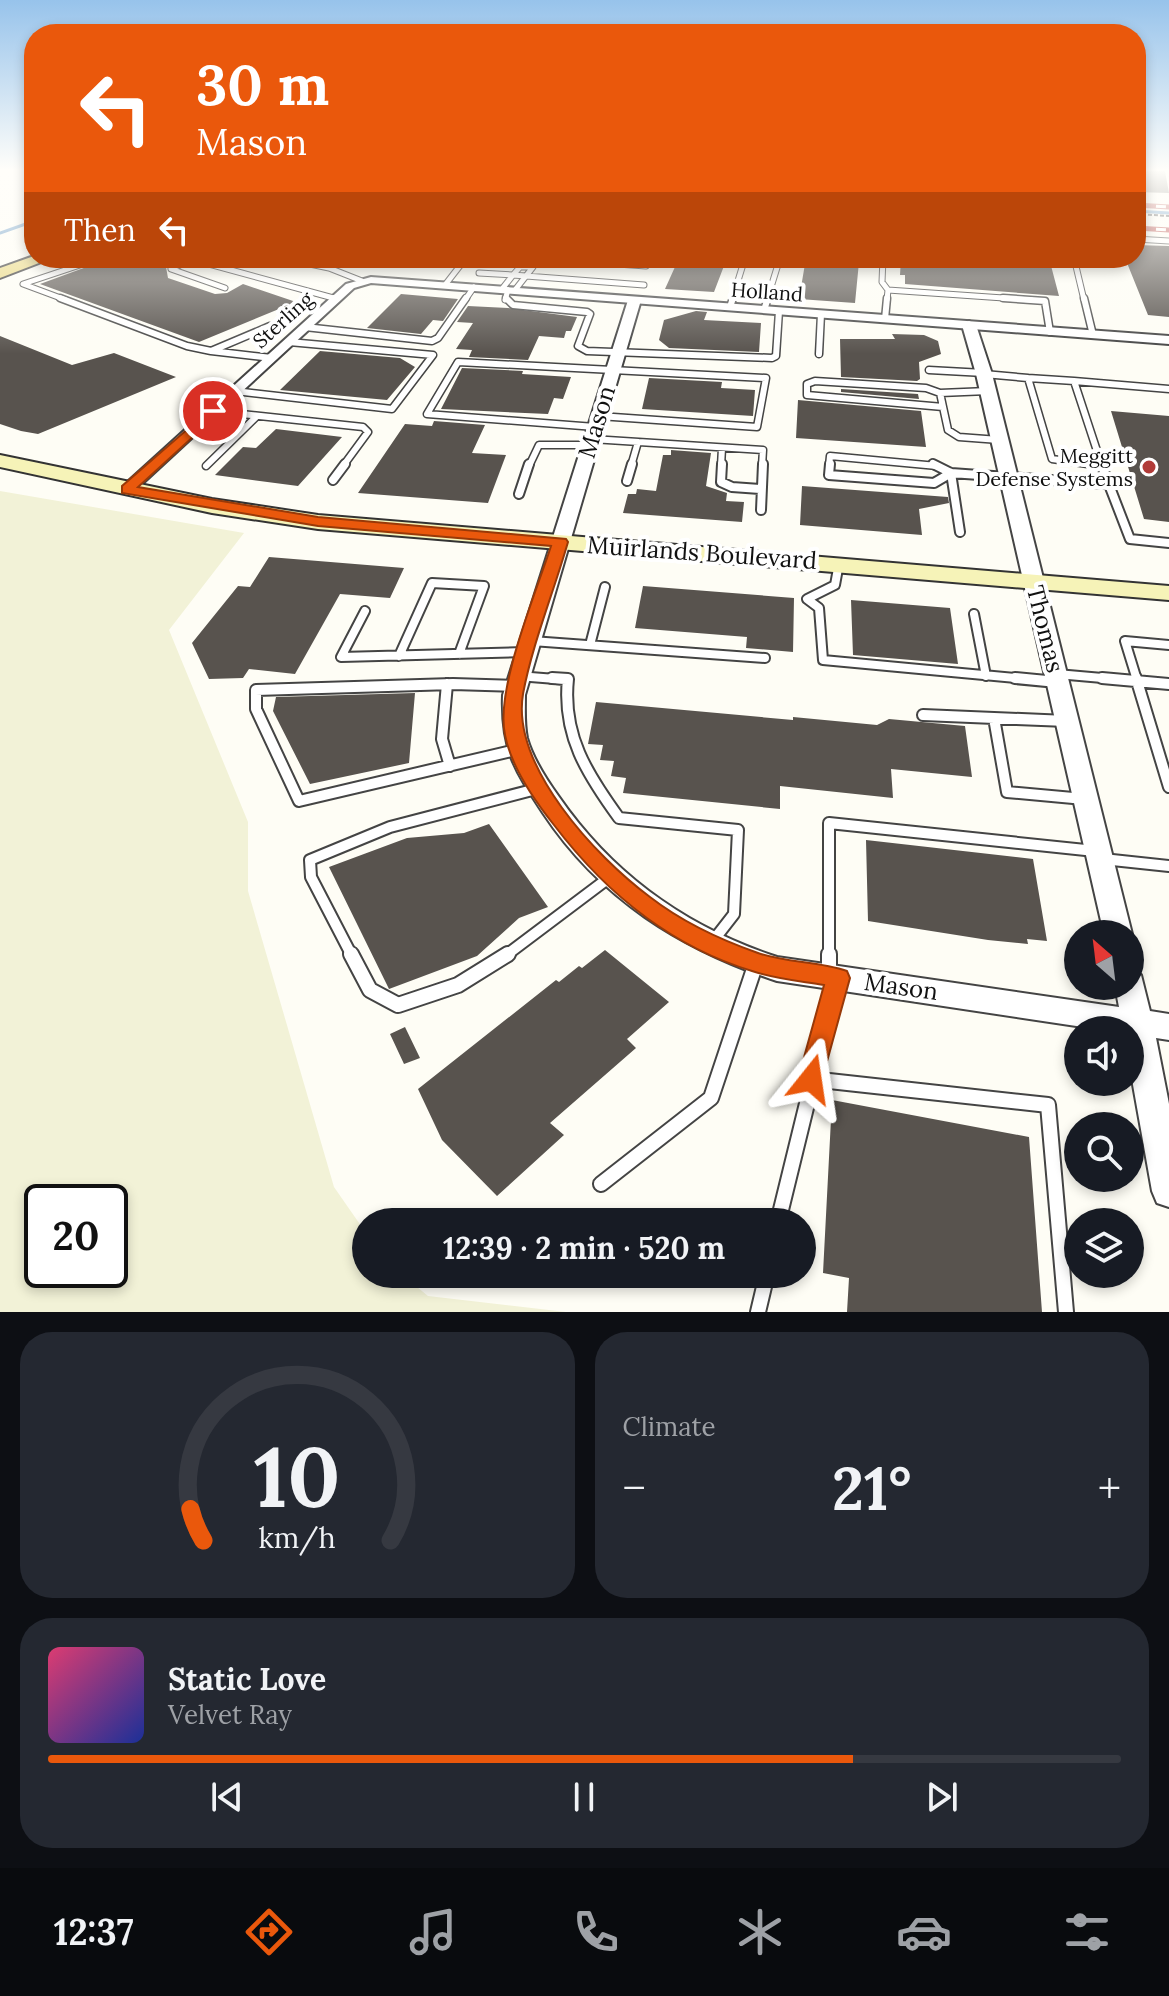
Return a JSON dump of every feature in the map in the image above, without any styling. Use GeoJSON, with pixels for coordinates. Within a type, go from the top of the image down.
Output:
{"type":"FeatureCollection","features":[{"type":"Feature","properties":{"kind":"main road"},"geometry":{"type":"LineString","coordinates":[[0,261],[24,253]]}},
{"type":"Feature","properties":{"kind":"main road"},"geometry":{"type":"LineString","coordinates":[[0,273],[24,265]]}},
{"type":"Feature","properties":{"kind":"main road","name":"Muirlands Boulevard"},"geometry":{"type":"LineString","coordinates":[[0,461],[127,490],[318,522],[839,563],[1169,593]]}},
{"type":"Feature","properties":{"kind":"street","name":"Holland"},"geometry":{"type":"LineString","coordinates":[[362,281],[508,290],[639,292],[730,307],[1169,340]]}},
{"type":"Feature","properties":{"kind":"street","name":"Sterling"},"geometry":{"type":"LineString","coordinates":[[127,490],[305,327],[362,281]]}},
{"type":"Feature","properties":{"kind":"street","name":"Mason"},"geometry":{"type":"LineString","coordinates":[[639,292],[522,664],[514,734],[540,788],[583,848],[610,877],[641,903],[711,943],[756,963],[1154,1025]]}},
{"type":"Feature","properties":{"kind":"street","name":"Thomas"},"geometry":{"type":"LineString","coordinates":[[969,325],[985,380],[1115,920]]}},
{"type":"Feature","properties":{"kind":"street"},"geometry":{"type":"LineString","coordinates":[[1139,1000],[1154,1025],[1169,1191]]}},
{"type":"Feature","properties":{"kind":"lane"},"geometry":{"type":"LineString","coordinates":[[1146,240],[1169,241]]}},
{"type":"Feature","properties":{"kind":"lane"},"geometry":{"type":"LineString","coordinates":[[71,268],[23,284],[187,346],[272,358]]}},
{"type":"Feature","properties":{"kind":"lane"},"geometry":{"type":"LineString","coordinates":[[173,268],[225,288]]}},
{"type":"Feature","properties":{"kind":"lane"},"geometry":{"type":"LineString","coordinates":[[223,268],[337,299]]}},
{"type":"Feature","properties":{"kind":"lane"},"geometry":{"type":"LineString","coordinates":[[329,268],[362,281]]}},
{"type":"Feature","properties":{"kind":"lane"},"geometry":{"type":"LineString","coordinates":[[445,285],[458,268]]}},
{"type":"Feature","properties":{"kind":"lane"},"geometry":{"type":"LineString","coordinates":[[519,268],[513,275],[505,300],[513,305],[587,312],[590,314],[578,346],[587,351],[615,361],[766,378],[757,427],[594,432],[539,445],[534,450],[519,494]]}},
{"type":"Feature","properties":{"kind":"lane"},"geometry":{"type":"LineString","coordinates":[[508,290],[532,268]]}},
{"type":"Feature","properties":{"kind":"lane"},"geometry":{"type":"LineString","coordinates":[[730,307],[742,268]]}},
{"type":"Feature","properties":{"kind":"lane"},"geometry":{"type":"LineString","coordinates":[[764,310],[777,268]]}},
{"type":"Feature","properties":{"kind":"lane"},"geometry":{"type":"LineString","coordinates":[[883,268],[882,282],[888,290],[885,319]]}},
{"type":"Feature","properties":{"kind":"lane"},"geometry":{"type":"LineString","coordinates":[[1076,268],[1093,335]]}},
{"type":"Feature","properties":{"kind":"lane"},"geometry":{"type":"LineString","coordinates":[[479,273],[526,276],[639,292]]}},
{"type":"Feature","properties":{"kind":"lane"},"geometry":{"type":"LineString","coordinates":[[305,327],[432,341],[438,338],[474,287]]}},
{"type":"Feature","properties":{"kind":"lane"},"geometry":{"type":"LineString","coordinates":[[888,290],[1045,301],[1050,332]]}},
{"type":"Feature","properties":{"kind":"lane"},"geometry":{"type":"LineString","coordinates":[[761,510],[763,450],[638,442],[594,432],[427,414],[458,362],[772,358],[776,356],[779,311]]}},
{"type":"Feature","properties":{"kind":"lane"},"geometry":{"type":"LineString","coordinates":[[819,354],[821,314]]}},
{"type":"Feature","properties":{"kind":"lane"},"geometry":{"type":"LineString","coordinates":[[211,351],[270,326]]}},
{"type":"Feature","properties":{"kind":"lane"},"geometry":{"type":"LineString","coordinates":[[235,391],[392,409],[433,355],[289,342]]}},
{"type":"Feature","properties":{"kind":"lane"},"geometry":{"type":"LineString","coordinates":[[929,370],[985,380],[1028,378],[1169,389]]}},
{"type":"Feature","properties":{"kind":"lane"},"geometry":{"type":"LineString","coordinates":[[1028,378],[1052,459],[1101,463]]}},
{"type":"Feature","properties":{"kind":"lane"},"geometry":{"type":"LineString","coordinates":[[943,407],[807,395],[807,384],[815,381],[926,388],[940,393],[985,380]]}},
{"type":"Feature","properties":{"kind":"lane"},"geometry":{"type":"LineString","coordinates":[[1074,381],[1130,539],[1169,543]]}},
{"type":"Feature","properties":{"kind":"lane"},"geometry":{"type":"LineString","coordinates":[[940,393],[948,430],[959,437],[999,440]]}},
{"type":"Feature","properties":{"kind":"lane"},"geometry":{"type":"LineString","coordinates":[[213,411],[363,427],[368,432],[333,480]]}},
{"type":"Feature","properties":{"kind":"lane"},"geometry":{"type":"LineString","coordinates":[[206,466],[257,416]]}},
{"type":"Feature","properties":{"kind":"lane"},"geometry":{"type":"LineString","coordinates":[[627,481],[638,442]]}},
{"type":"Feature","properties":{"kind":"lane"},"geometry":{"type":"LineString","coordinates":[[722,448],[721,482],[732,487],[760,489]]}},
{"type":"Feature","properties":{"kind":"lane"},"geometry":{"type":"LineString","coordinates":[[951,473],[934,483],[829,475],[830,456],[931,463],[951,473],[1108,484]]}},
{"type":"Feature","properties":{"kind":"lane"},"geometry":{"type":"LineString","coordinates":[[951,473],[960,532]]}},
{"type":"Feature","properties":{"kind":"lane"},"geometry":{"type":"LineString","coordinates":[[839,563],[837,583],[806,601],[819,608],[823,660],[986,676],[1136,680],[1169,684]]}},
{"type":"Feature","properties":{"kind":"lane"},"geometry":{"type":"LineString","coordinates":[[399,656],[432,583],[484,586],[459,654]]}},
{"type":"Feature","properties":{"kind":"lane"},"geometry":{"type":"LineString","coordinates":[[590,645],[605,587]]}},
{"type":"Feature","properties":{"kind":"lane"},"geometry":{"type":"LineString","coordinates":[[365,611],[341,657],[459,654],[522,664],[568,679],[563,704],[567,726],[583,767],[619,818],[738,830],[734,914],[711,943]]}},
{"type":"Feature","properties":{"kind":"lane"},"geometry":{"type":"LineString","coordinates":[[974,614],[986,676]]}},
{"type":"Feature","properties":{"kind":"lane"},"geometry":{"type":"LineString","coordinates":[[1169,645],[1125,641],[1169,787]]}},
{"type":"Feature","properties":{"kind":"lane"},"geometry":{"type":"LineString","coordinates":[[520,749],[299,801],[256,709],[256,690],[447,684],[590,645],[765,658]]}},
{"type":"Feature","properties":{"kind":"lane"},"geometry":{"type":"LineString","coordinates":[[447,684],[442,739],[450,766]]}},
{"type":"Feature","properties":{"kind":"lane"},"geometry":{"type":"LineString","coordinates":[[923,715],[1067,721]]}},
{"type":"Feature","properties":{"kind":"lane"},"geometry":{"type":"LineString","coordinates":[[994,718],[1007,792],[1086,799]]}},
{"type":"Feature","properties":{"kind":"lane"},"geometry":{"type":"LineString","coordinates":[[540,788],[375,833],[330,848],[310,860],[311,877],[370,990],[398,1005],[458,985],[494,965],[610,877]]}},
{"type":"Feature","properties":{"kind":"lane"},"geometry":{"type":"LineString","coordinates":[[781,1208],[834,977],[829,823],[1169,866]]}},
{"type":"Feature","properties":{"kind":"lane"},"geometry":{"type":"LineString","coordinates":[[601,1184],[711,1098],[756,963]]}},
{"type":"Feature","properties":{"kind":"lane"},"geometry":{"type":"LineString","coordinates":[[811,1079],[1048,1105],[1066,1312]]}},
{"type":"Feature","properties":{"kind":"lane"},"geometry":{"type":"LineString","coordinates":[[758,1312],[764,1288]]}},
{"type":"Feature","properties":{"kind":"green space"},"geometry":{"type":"Polygon","coordinates":[[[0,491],[244,533],[169,630],[248,822],[248,891],[334,1187],[352,1213],[352,1288],[418,1288],[428,1296],[566,1312],[0,1312],[0,491]]]}},
{"type":"Feature","properties":{"kind":"building"},"geometry":{"type":"Polygon","coordinates":[[[1146,245],[1169,246],[1169,317],[1148,315],[1129,268],[1146,268],[1146,245]]]}},
{"type":"Feature","properties":{"kind":"building"},"geometry":{"type":"Polygon","coordinates":[[[84,268],[166,268],[168,278],[215,294],[227,293],[243,284],[296,302],[199,342],[40,284],[84,268]]]}},
{"type":"Feature","properties":{"kind":"building"},"geometry":{"type":"Polygon","coordinates":[[[674,268],[723,268],[714,292],[665,289],[674,268]]]}},
{"type":"Feature","properties":{"kind":"building"},"geometry":{"type":"Polygon","coordinates":[[[804,268],[858,268],[855,303],[799,299],[804,268]]]}},
{"type":"Feature","properties":{"kind":"building"},"geometry":{"type":"Polygon","coordinates":[[[900,268],[1052,268],[1059,296],[905,284],[905,275],[900,275],[900,268]]]}},
{"type":"Feature","properties":{"kind":"building"},"geometry":{"type":"Polygon","coordinates":[[[401,294],[458,299],[443,321],[433,320],[421,334],[367,328],[401,294]]]}},
{"type":"Feature","properties":{"kind":"building"},"geometry":{"type":"Polygon","coordinates":[[[468,306],[577,317],[564,338],[539,336],[528,360],[469,357],[472,350],[456,349],[473,323],[457,322],[468,306]]]}},
{"type":"Feature","properties":{"kind":"building"},"geometry":{"type":"Polygon","coordinates":[[[696,311],[707,312],[704,320],[761,323],[759,352],[669,348],[659,340],[664,320],[696,311]]]}},
{"type":"Feature","properties":{"kind":"building"},"geometry":{"type":"Polygon","coordinates":[[[892,334],[924,335],[938,341],[941,354],[919,362],[920,379],[917,381],[841,377],[840,339],[895,339],[892,334]]]}},
{"type":"Feature","properties":{"kind":"building"},"geometry":{"type":"Polygon","coordinates":[[[0,336],[72,365],[114,353],[176,377],[38,434],[21,431],[0,424],[0,336]]]}},
{"type":"Feature","properties":{"kind":"building"},"geometry":{"type":"Polygon","coordinates":[[[320,351],[400,358],[415,367],[387,400],[280,390],[320,351]]]}},
{"type":"Feature","properties":{"kind":"building"},"geometry":{"type":"Polygon","coordinates":[[[462,368],[571,377],[563,399],[554,398],[548,414],[441,409],[462,368]]]}},
{"type":"Feature","properties":{"kind":"building"},"geometry":{"type":"Polygon","coordinates":[[[649,378],[722,382],[721,388],[755,390],[753,416],[642,409],[649,378]]]}},
{"type":"Feature","properties":{"kind":"building"},"geometry":{"type":"Polygon","coordinates":[[[841,389],[918,394],[919,399],[841,392],[841,389]]]}},
{"type":"Feature","properties":{"kind":"building"},"geometry":{"type":"Polygon","coordinates":[[[798,400],[921,411],[926,447],[796,438],[798,400]]]}},
{"type":"Feature","properties":{"kind":"building","name":"Meggitt Defense Systems"},"geometry":{"type":"Polygon","coordinates":[[[1111,411],[1169,416],[1169,522],[1144,519],[1111,411]]]}},
{"type":"Feature","properties":{"kind":"building"},"geometry":{"type":"Polygon","coordinates":[[[434,421],[485,425],[472,453],[506,455],[488,503],[358,493],[405,424],[432,426],[434,421]]]}},
{"type":"Feature","properties":{"kind":"building"},"geometry":{"type":"Polygon","coordinates":[[[276,429],[342,437],[298,486],[215,475],[243,447],[256,448],[276,429]]]}},
{"type":"Feature","properties":{"kind":"building"},"geometry":{"type":"Polygon","coordinates":[[[671,450],[711,453],[706,486],[727,493],[726,501],[744,502],[742,522],[623,513],[628,494],[636,494],[637,489],[656,491],[663,455],[671,455],[671,450]]]}},
{"type":"Feature","properties":{"kind":"building"},"geometry":{"type":"Polygon","coordinates":[[[802,486],[948,497],[949,503],[919,509],[922,535],[800,525],[802,486]]]}},
{"type":"Feature","properties":{"kind":"building"},"geometry":{"type":"Polygon","coordinates":[[[269,557],[404,568],[390,598],[340,594],[295,674],[249,669],[243,678],[209,679],[192,643],[238,586],[250,587],[269,557]]]}},
{"type":"Feature","properties":{"kind":"building"},"geometry":{"type":"Polygon","coordinates":[[[643,586],[794,598],[793,652],[746,648],[747,637],[635,628],[643,586]]]}},
{"type":"Feature","properties":{"kind":"building"},"geometry":{"type":"Polygon","coordinates":[[[851,600],[950,608],[958,664],[853,655],[851,600]]]}},
{"type":"Feature","properties":{"kind":"building"},"geometry":{"type":"Polygon","coordinates":[[[415,693],[409,763],[310,784],[273,711],[276,697],[415,693]]]}},
{"type":"Feature","properties":{"kind":"building"},"geometry":{"type":"Polygon","coordinates":[[[596,702],[793,720],[793,717],[877,725],[889,719],[965,726],[972,777],[891,769],[893,798],[780,786],[780,809],[623,793],[626,778],[611,776],[614,761],[600,760],[603,745],[588,744],[596,702]]]}},
{"type":"Feature","properties":{"kind":"building"},"geometry":{"type":"Polygon","coordinates":[[[489,824],[548,907],[519,918],[477,956],[389,989],[329,867],[407,838],[464,833],[489,824]]]}},
{"type":"Feature","properties":{"kind":"building"},"geometry":{"type":"Polygon","coordinates":[[[866,840],[1033,859],[1047,941],[1027,939],[1028,944],[988,940],[868,921],[866,840]]]}},
{"type":"Feature","properties":{"kind":"building"},"geometry":{"type":"Polygon","coordinates":[[[605,950],[669,1002],[627,1039],[636,1048],[550,1123],[564,1135],[497,1196],[442,1140],[418,1089],[556,980],[559,982],[579,966],[582,968],[605,950]]]}},
{"type":"Feature","properties":{"kind":"building"},"geometry":{"type":"Polygon","coordinates":[[[405,1027],[420,1058],[404,1064],[390,1034],[405,1027]]]}},
{"type":"Feature","properties":{"kind":"building"},"geometry":{"type":"Polygon","coordinates":[[[832,1100],[1029,1137],[1042,1312],[847,1312],[849,1278],[823,1273],[832,1100]]]}},
{"type":"Feature","properties":{"kind":"place","name":"Meggitt Defense Systems"},"geometry":{"type":"Point","coordinates":[1149,467]}},
{"type":"Feature","properties":{"kind":"route"},"geometry":{"type":"LineString","coordinates":[[213,411],[127,490],[318,522],[560,542],[522,660],[514,695],[514,734],[529,770],[551,807],[591,858],[641,903],[680,929],[756,963],[838,978],[811,1079]]}}]}
